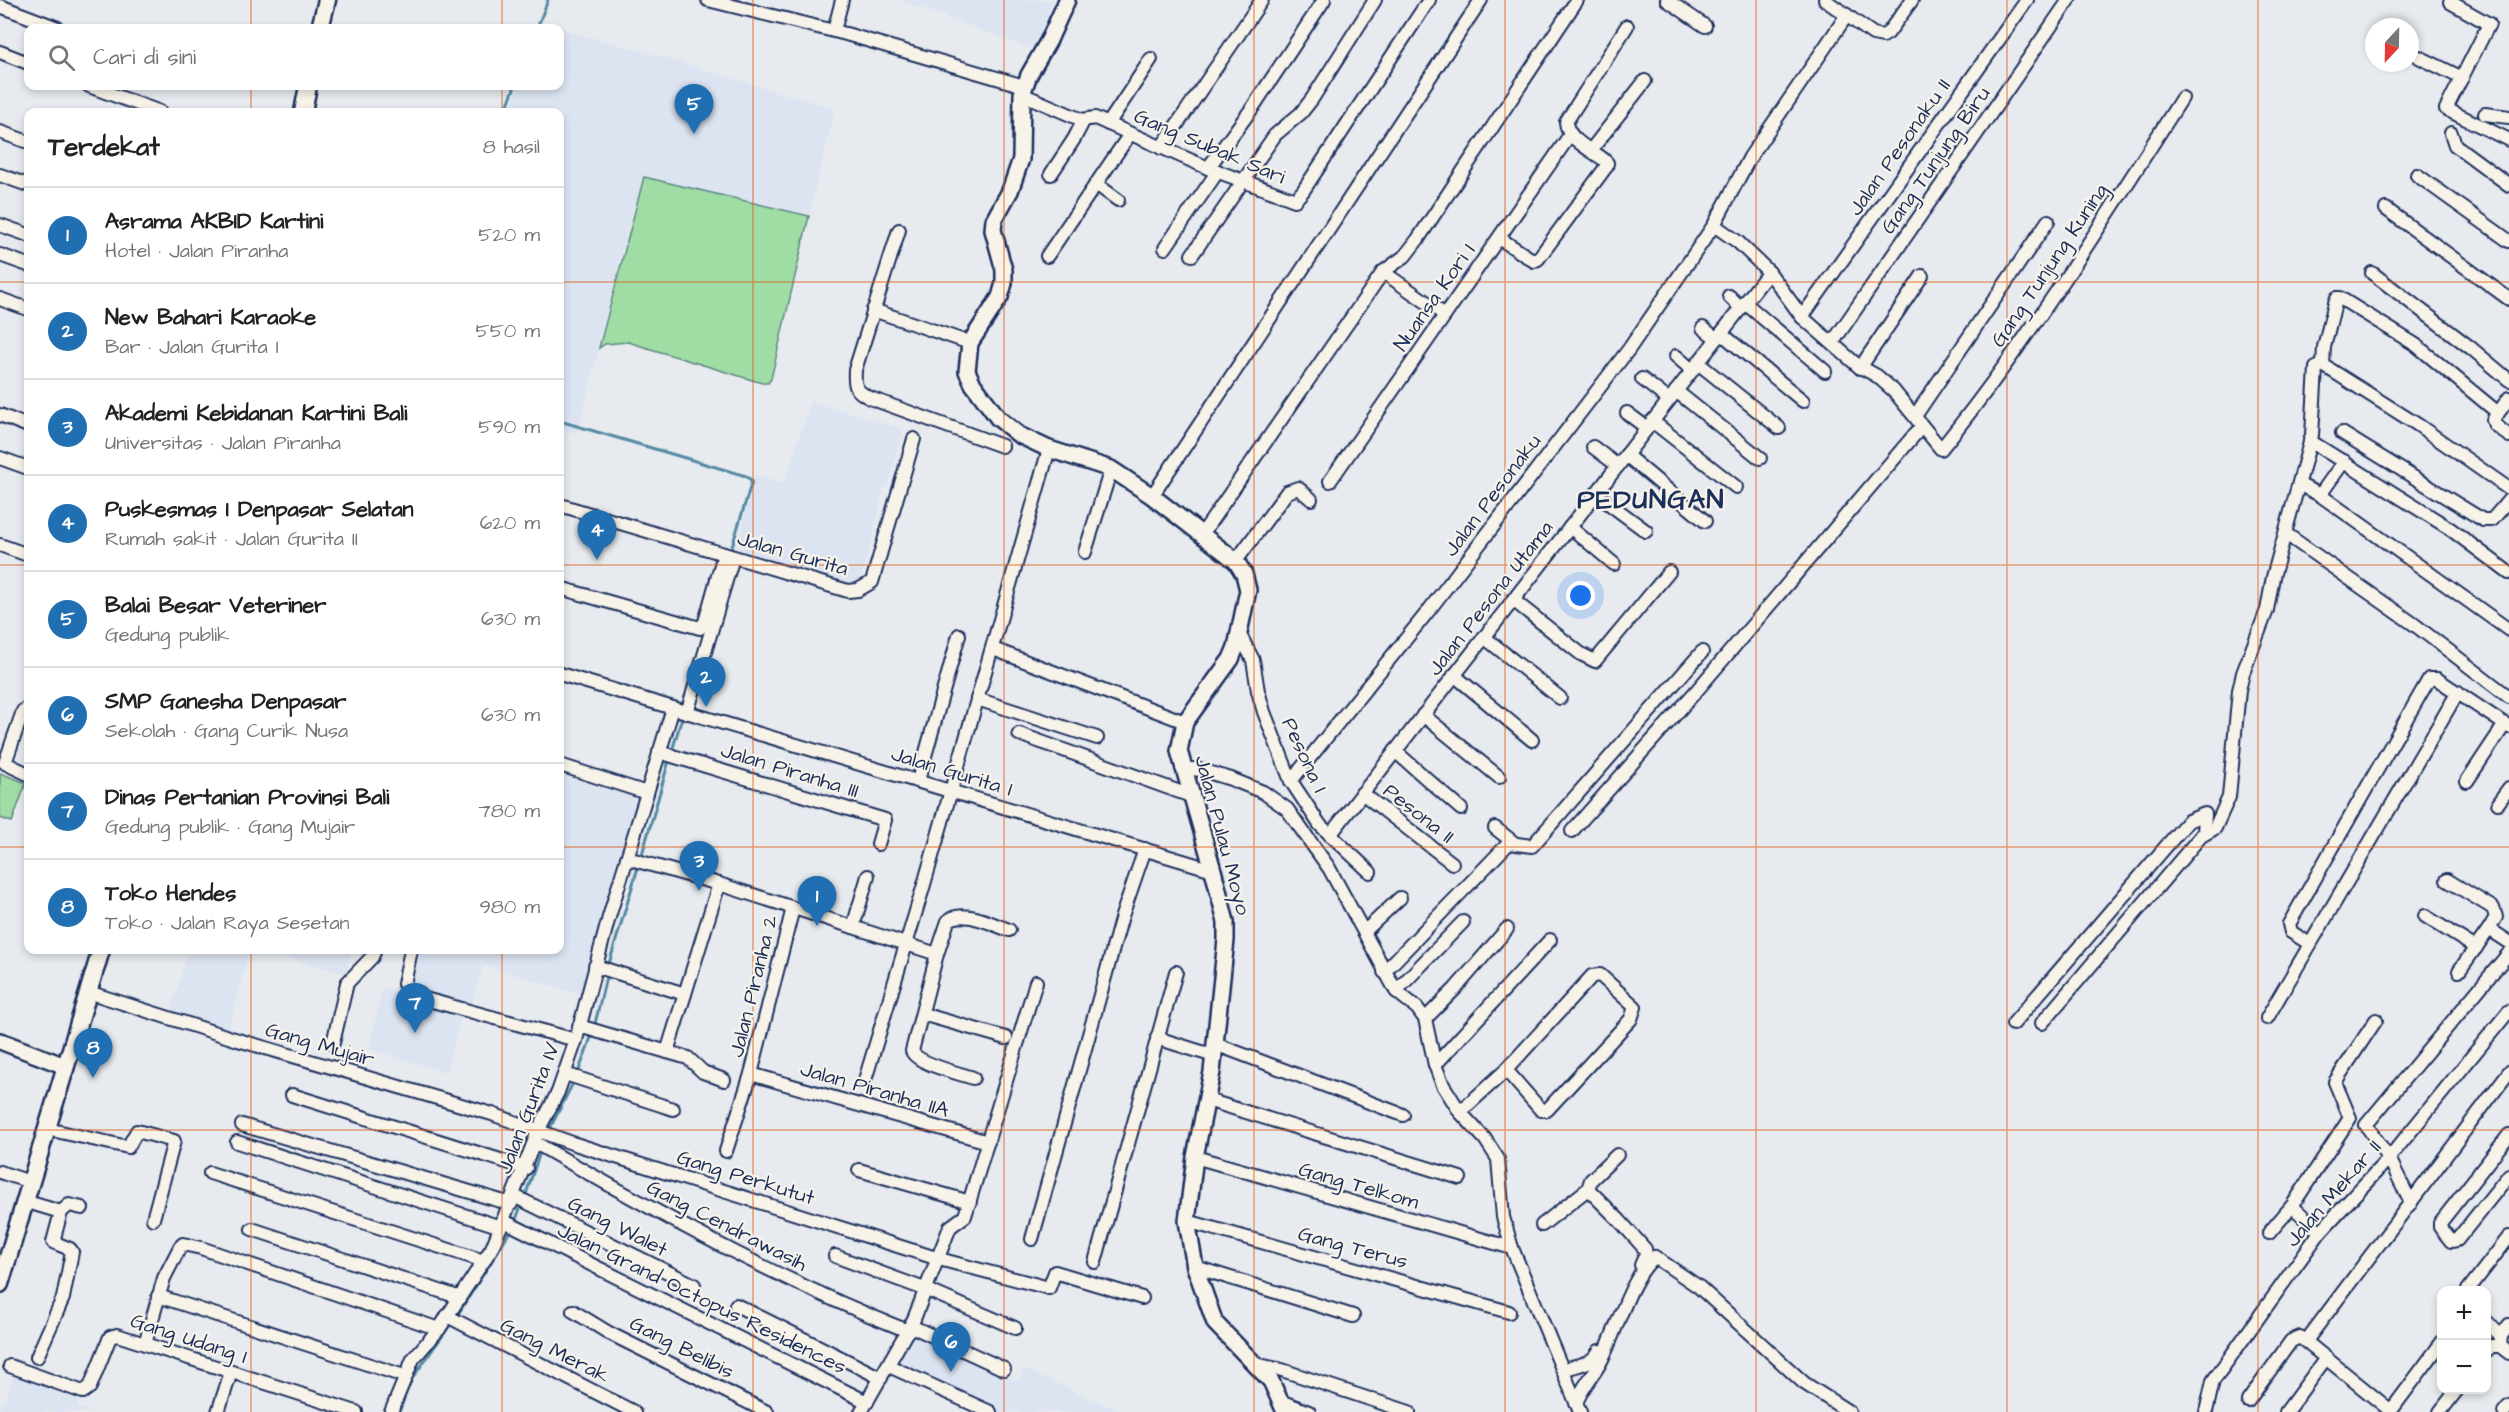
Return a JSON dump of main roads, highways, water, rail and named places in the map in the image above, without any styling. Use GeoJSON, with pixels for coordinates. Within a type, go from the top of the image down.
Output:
{"type":"FeatureCollection","features":[{"type":"Feature","properties":{"kind":"main road"},"geometry":{"type":"LineString","coordinates":[[321,24],[327,0]]}},
{"type":"Feature","properties":{"kind":"main road"},"geometry":{"type":"LineString","coordinates":[[304,108],[306,90]]}},
{"type":"Feature","properties":{"kind":"main road"},"geometry":{"type":"LineString","coordinates":[[0,1284],[99,954]]}},
{"type":"Feature","properties":{"kind":"waterway"},"geometry":{"type":"LineString","coordinates":[[539,24],[548,0]]}},
{"type":"Feature","properties":{"kind":"waterway"},"geometry":{"type":"LineString","coordinates":[[507,108],[513,90]]}},
{"type":"Feature","properties":{"kind":"waterway"},"geometry":{"type":"LineString","coordinates":[[564,422],[746,476],[752,481],[730,553]]}},
{"type":"Feature","properties":{"kind":"waterway"},"geometry":{"type":"LineString","coordinates":[[672,751],[683,714]]}},
{"type":"Feature","properties":{"kind":"waterway"},"geometry":{"type":"LineString","coordinates":[[641,858],[670,757]]}},
{"type":"Feature","properties":{"kind":"waterway"},"geometry":{"type":"LineString","coordinates":[[608,967],[639,864]]}},
{"type":"Feature","properties":{"kind":"waterway"},"geometry":{"type":"LineString","coordinates":[[594,1028],[607,973]]}},
{"type":"Feature","properties":{"kind":"waterway"},"geometry":{"type":"LineString","coordinates":[[578,1073],[592,1035]]}},
{"type":"Feature","properties":{"kind":"waterway"},"geometry":{"type":"LineString","coordinates":[[548,1132],[575,1079]]}},
{"type":"Feature","properties":{"kind":"waterway"},"geometry":{"type":"LineString","coordinates":[[525,1197],[539,1155]]}},
{"type":"Feature","properties":{"kind":"waterway"},"geometry":{"type":"LineString","coordinates":[[515,1222],[522,1203]]}},
{"type":"Feature","properties":{"kind":"waterway"},"geometry":{"type":"LineString","coordinates":[[457,1316],[512,1228]]}},
{"type":"Feature","properties":{"kind":"waterway"},"geometry":{"type":"LineString","coordinates":[[399,1412],[411,1380],[453,1321]]}},
{"type":"Feature","properties":{"kind":"place","name":"Balai Besar Veteriner"},"geometry":{"type":"Point","coordinates":[694,134]}},
{"type":"Feature","properties":{"kind":"place","name":"Puskesmas I Denpasar Selatan"},"geometry":{"type":"Point","coordinates":[597,560]}},
{"type":"Feature","properties":{"kind":"place","name":"New Bahari Karaoke"},"geometry":{"type":"Point","coordinates":[706,707]}},
{"type":"Feature","properties":{"kind":"place","name":"Akademi Kebidanan Kartini Bali"},"geometry":{"type":"Point","coordinates":[699,891]}},
{"type":"Feature","properties":{"kind":"place","name":"Asrama AKBID Kartini"},"geometry":{"type":"Point","coordinates":[817,926]}},
{"type":"Feature","properties":{"kind":"place","name":"Dinas Pertanian Provinsi Bali"},"geometry":{"type":"Point","coordinates":[415,1033]}},
{"type":"Feature","properties":{"kind":"place","name":"Toko Hendes"},"geometry":{"type":"Point","coordinates":[93,1078]}},
{"type":"Feature","properties":{"kind":"place","name":"SMP Ganesha Denpasar"},"geometry":{"type":"Point","coordinates":[951,1372]}},
{"type":"Feature","properties":{"kind":"district","name":"PEDUNGAN"},"geometry":{"type":"Point","coordinates":[1651,499]}}]}
